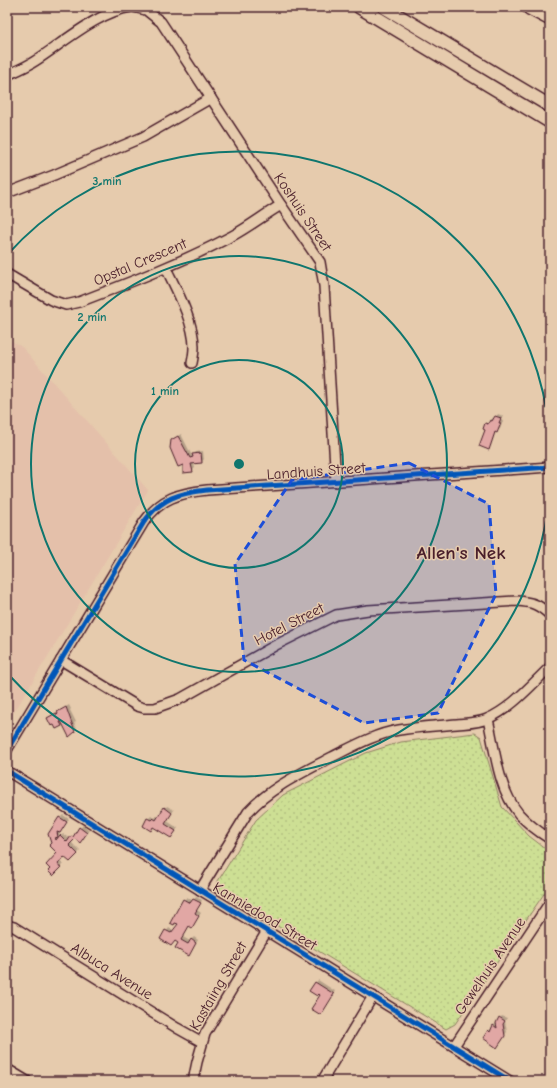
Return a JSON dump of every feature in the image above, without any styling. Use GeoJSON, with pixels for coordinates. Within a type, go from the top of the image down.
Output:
{"type":"FeatureCollection","features":[{"type":"Feature","properties":{"kind":"main road"},"geometry":{"type":"LineString","coordinates":[[359,7],[550,122]]}},
{"type":"Feature","properties":{"kind":"main road"},"geometry":{"type":"LineString","coordinates":[[384,7],[550,106]]}},
{"type":"Feature","properties":{"kind":"street"},"geometry":{"type":"LineString","coordinates":[[7,75],[33,62],[92,23],[115,11],[132,7]]}},
{"type":"Feature","properties":{"kind":"street","name":"Koshuis Street"},"geometry":{"type":"LineString","coordinates":[[132,7],[146,10],[161,22],[320,262],[323,274],[336,482]]}},
{"type":"Feature","properties":{"kind":"street"},"geometry":{"type":"LineString","coordinates":[[526,7],[550,22]]}},
{"type":"Feature","properties":{"kind":"street"},"geometry":{"type":"LineString","coordinates":[[7,193],[54,175],[143,137],[211,98]]}},
{"type":"Feature","properties":{"kind":"street","name":"Opstal Crescent"},"geometry":{"type":"LineString","coordinates":[[7,274],[51,300],[66,305],[79,302],[166,268],[233,236],[281,205]]}},
{"type":"Feature","properties":{"kind":"street"},"geometry":{"type":"LineString","coordinates":[[166,268],[186,313],[192,333],[194,347],[192,363]]}},
{"type":"Feature","properties":{"kind":"street","name":"Landhuis Street"},"geometry":{"type":"LineString","coordinates":[[7,750],[144,522],[148,516],[165,501],[188,492],[550,467]]}},
{"type":"Feature","properties":{"kind":"street","name":"Hotel Street"},"geometry":{"type":"LineString","coordinates":[[61,660],[138,706],[144,708],[155,708],[180,699],[276,645],[336,615],[368,610],[517,601],[530,602],[542,608],[550,615]]}},
{"type":"Feature","properties":{"kind":"street"},"geometry":{"type":"LineString","coordinates":[[200,890],[248,812],[266,794],[280,784],[317,764],[377,736],[400,730],[471,723],[488,719],[520,696],[550,666]]}},
{"type":"Feature","properties":{"kind":"street"},"geometry":{"type":"LineString","coordinates":[[488,719],[501,779],[510,802],[527,822],[550,839]]}},
{"type":"Feature","properties":{"kind":"street","name":"Kanniedood Street"},"geometry":{"type":"LineString","coordinates":[[7,771],[510,1081]]}},
{"type":"Feature","properties":{"kind":"street","name":"Gewelhuis Avenue"},"geometry":{"type":"LineString","coordinates":[[454,1046],[550,902]]}},
{"type":"Feature","properties":{"kind":"street","name":"Albuca Avenue"},"geometry":{"type":"LineString","coordinates":[[7,925],[14,927],[170,1024],[202,1042]]}},
{"type":"Feature","properties":{"kind":"street","name":"Kastaiing Street"},"geometry":{"type":"LineString","coordinates":[[193,1081],[202,1042],[211,1023],[267,931]]}},
{"type":"Feature","properties":{"kind":"street"},"geometry":{"type":"LineString","coordinates":[[322,1081],[373,996]]}},
{"type":"Feature","properties":{"kind":"street"},"geometry":{"type":"LineString","coordinates":[[7,1069],[27,1081]]}},
{"type":"Feature","properties":{"kind":"highlighted area"},"geometry":{"type":"Polygon","coordinates":[[[409,463],[489,504],[496,594],[438,713],[364,723],[244,660],[235,564],[292,480],[409,463]]]}},
{"type":"Feature","properties":{"kind":"shaded area"},"geometry":{"type":"Polygon","coordinates":[[[7,338],[22,347],[148,490],[7,724],[7,338]]]}},
{"type":"Feature","properties":{"kind":"green space"},"geometry":{"type":"Polygon","coordinates":[[[475,733],[481,737],[502,807],[529,836],[550,852],[550,885],[455,1024],[446,1029],[220,891],[218,881],[256,820],[283,795],[366,753],[401,742],[475,733]]]}},
{"type":"Feature","properties":{"kind":"building"},"geometry":{"type":"Polygon","coordinates":[[[495,416],[501,418],[499,423],[501,423],[497,433],[495,432],[489,450],[479,446],[485,430],[483,429],[485,423],[488,424],[495,416]]]}},
{"type":"Feature","properties":{"kind":"building"},"geometry":{"type":"Polygon","coordinates":[[[178,436],[190,458],[193,457],[192,454],[201,453],[202,463],[191,464],[193,472],[183,473],[183,465],[178,467],[170,448],[171,440],[178,436]]]}},
{"type":"Feature","properties":{"kind":"building"},"geometry":{"type":"Polygon","coordinates":[[[66,707],[75,732],[69,737],[61,721],[62,726],[56,729],[54,725],[51,726],[47,718],[56,713],[57,715],[57,712],[66,707]]]}},
{"type":"Feature","properties":{"kind":"building"},"geometry":{"type":"Polygon","coordinates":[[[164,807],[172,813],[165,824],[176,831],[171,838],[153,827],[151,831],[143,826],[147,818],[151,820],[153,818],[156,820],[164,807]]]}},
{"type":"Feature","properties":{"kind":"building"},"geometry":{"type":"Polygon","coordinates":[[[59,817],[67,822],[60,833],[57,832],[58,837],[55,838],[56,840],[60,835],[67,842],[71,836],[73,837],[79,827],[87,833],[80,843],[75,839],[69,845],[78,854],[70,862],[64,857],[58,864],[61,868],[53,876],[48,871],[50,869],[46,865],[57,853],[49,845],[51,843],[48,834],[59,817]]]}},
{"type":"Feature","properties":{"kind":"building"},"geometry":{"type":"Polygon","coordinates":[[[183,899],[190,903],[193,899],[201,903],[195,913],[199,916],[192,928],[189,926],[181,940],[188,944],[191,939],[196,943],[189,956],[175,948],[178,943],[175,941],[171,946],[160,939],[165,930],[171,933],[178,924],[175,923],[174,925],[170,923],[183,899]]]}},
{"type":"Feature","properties":{"kind":"building"},"geometry":{"type":"Polygon","coordinates":[[[315,982],[334,994],[321,1015],[311,1009],[320,995],[319,994],[317,996],[309,991],[315,982]]]}},
{"type":"Feature","properties":{"kind":"building"},"geometry":{"type":"Polygon","coordinates":[[[499,1017],[505,1021],[503,1024],[505,1036],[497,1048],[483,1038],[488,1030],[490,1032],[493,1025],[497,1028],[496,1023],[499,1017]]]}},
{"type":"Feature","properties":{"kind":"cycle path"},"geometry":{"type":"LineString","coordinates":[[7,750],[144,522],[157,507],[171,498],[207,490],[550,467]]}},
{"type":"Feature","properties":{"kind":"cycle path"},"geometry":{"type":"LineString","coordinates":[[7,771],[510,1081]]}},
{"type":"Feature","properties":{"kind":"district","name":"Allen's Nek"},"geometry":{"type":"Point","coordinates":[461,553]}}]}
